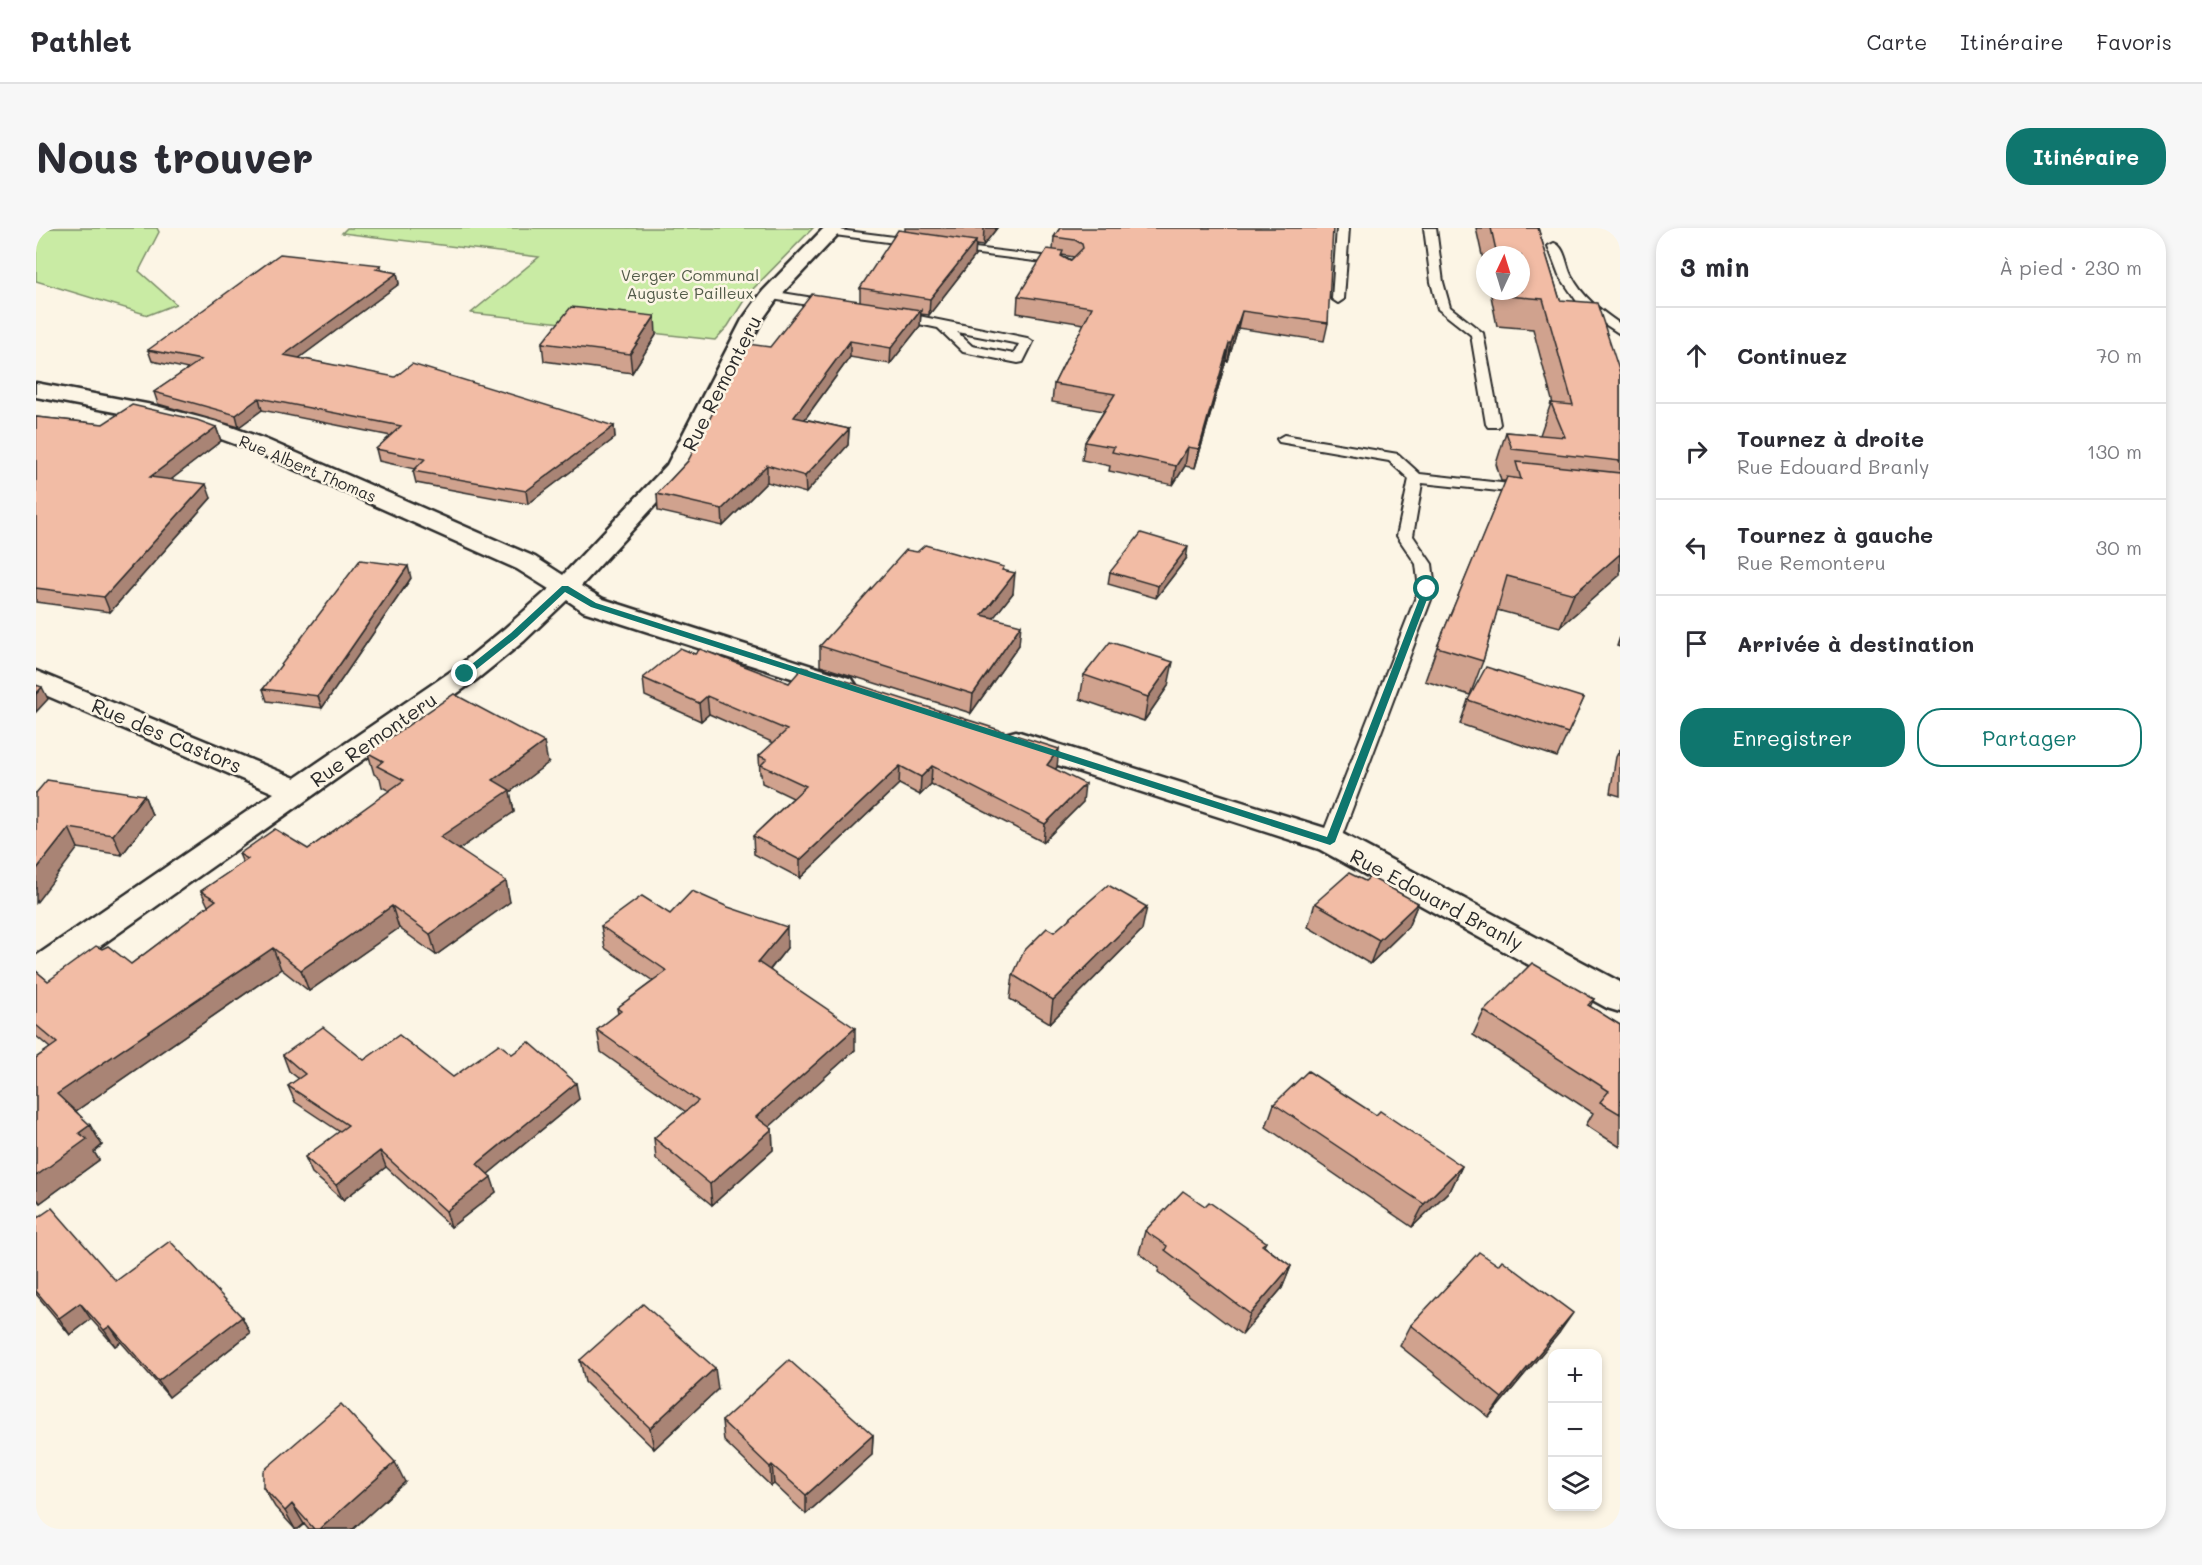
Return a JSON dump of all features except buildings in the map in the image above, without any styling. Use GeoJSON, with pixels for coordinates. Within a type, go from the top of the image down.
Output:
{"type":"FeatureCollection","features":[{"type":"Feature","properties":{"kind":"street","name":"Rue Remonteru"},"geometry":{"type":"LineString","coordinates":[[36,974],[465,674],[514,635],[565,588],[677,468],[750,324],[770,295],[833,230]]}},
{"type":"Feature","properties":{"kind":"street","name":"Rue Albert Thomas"},"geometry":{"type":"LineString","coordinates":[[36,390],[152,412],[230,434],[526,563],[565,588]]}},
{"type":"Feature","properties":{"kind":"street"},"geometry":{"type":"LineString","coordinates":[[565,588],[593,605],[868,693]]}},
{"type":"Feature","properties":{"kind":"street","name":"Rue des Castors"},"geometry":{"type":"LineString","coordinates":[[36,680],[298,791]]}},
{"type":"Feature","properties":{"kind":"street","name":"Rue Edouard Branly"},"geometry":{"type":"LineString","coordinates":[[993,733],[1330,842],[1620,998]]}},
{"type":"Feature","properties":{"kind":"lane"},"geometry":{"type":"LineString","coordinates":[[1338,300],[1342,228]]}},
{"type":"Feature","properties":{"kind":"lane"},"geometry":{"type":"LineString","coordinates":[[1430,228],[1437,282],[1444,309],[1477,333],[1493,424]]}},
{"type":"Feature","properties":{"kind":"lane"},"geometry":{"type":"LineString","coordinates":[[833,230],[1073,263],[1067,272]]}},
{"type":"Feature","properties":{"kind":"lane"},"geometry":{"type":"LineString","coordinates":[[1554,246],[1565,275],[1586,306],[1620,330]]}},
{"type":"Feature","properties":{"kind":"lane"},"geometry":{"type":"LineString","coordinates":[[770,295],[849,308]]}},
{"type":"Feature","properties":{"kind":"lane"},"geometry":{"type":"LineString","coordinates":[[883,314],[940,323],[984,335],[1028,342],[1018,358],[968,349],[940,323]]}},
{"type":"Feature","properties":{"kind":"lane"},"geometry":{"type":"LineString","coordinates":[[1284,439],[1393,458],[1416,477],[1541,491]]}},
{"type":"Feature","properties":{"kind":"lane"},"geometry":{"type":"LineString","coordinates":[[1330,842],[1427,589],[1424,564],[1406,536],[1416,477]]}},
{"type":"Feature","properties":{"kind":"green space"},"geometry":{"type":"Polygon","coordinates":[[[36,228],[157,228],[159,232],[139,271],[176,304],[148,315],[36,281],[36,228]]]}},
{"type":"Feature","properties":{"kind":"green space","name":"Verger Communal Auguste Pailleux"},"geometry":{"type":"Polygon","coordinates":[[[347,228],[813,228],[748,294],[728,326],[715,340],[471,313],[539,257],[342,233],[347,228]]]}},
{"type":"Feature","properties":{"kind":"route"},"geometry":{"type":"LineString","coordinates":[[465,674],[514,635],[565,588],[593,605],[1330,842],[1427,589]]}}]}
